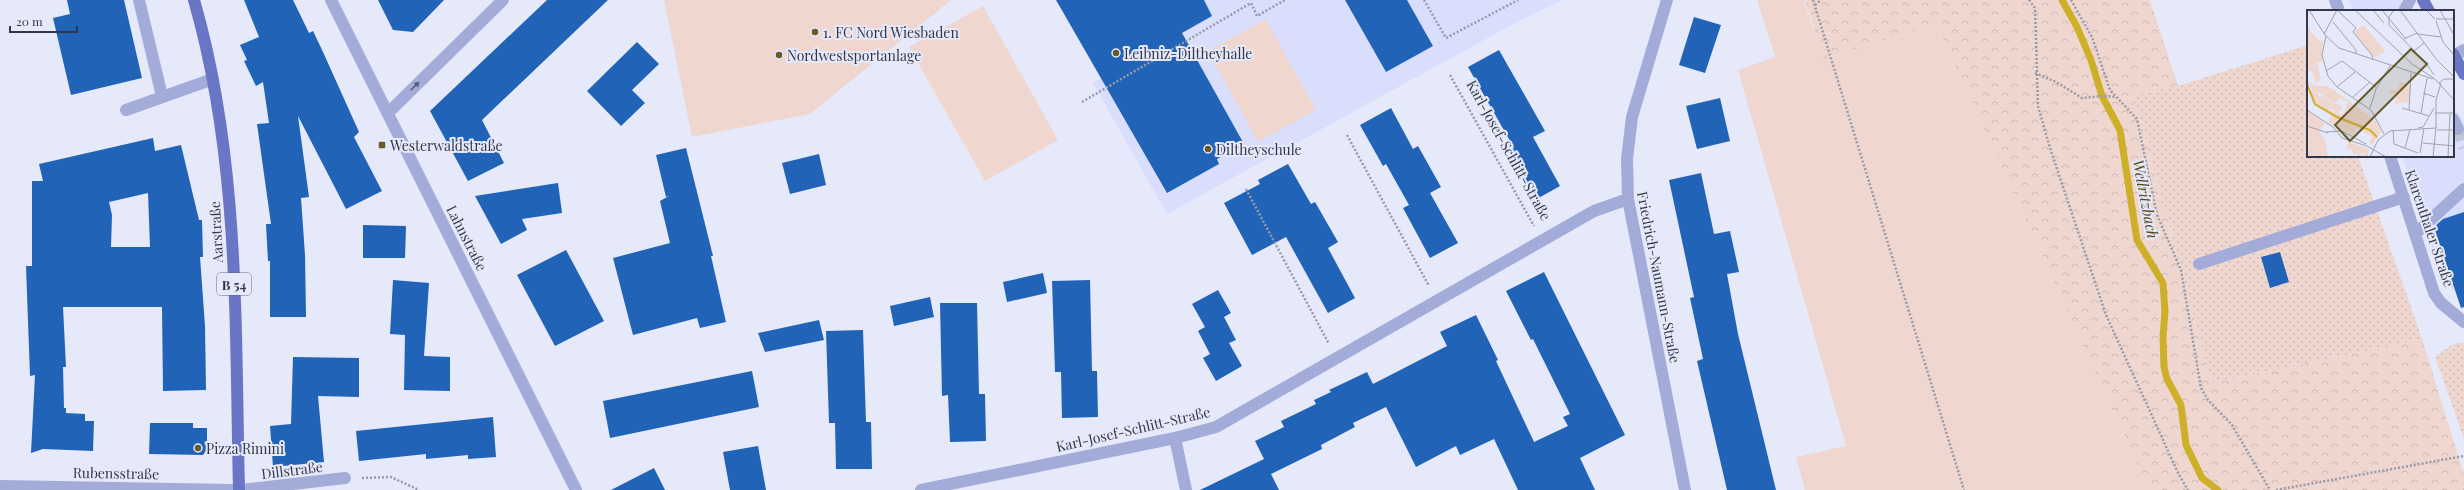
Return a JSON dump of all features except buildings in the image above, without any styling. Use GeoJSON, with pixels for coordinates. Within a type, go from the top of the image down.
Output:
{"type":"FeatureCollection","features":[{"type":"Feature","properties":{"kind":"main road","name":"Aarstraße"},"geometry":{"type":"LineString","coordinates":[[194,0],[213,79],[228,180],[232,231],[240,490]]}},
{"type":"Feature","properties":{"kind":"main road"},"geometry":{"type":"LineString","coordinates":[[2423,0],[2428,10]]}},
{"type":"Feature","properties":{"kind":"main road"},"geometry":{"type":"LineString","coordinates":[[2457,53],[2464,74]]}},
{"type":"Feature","properties":{"kind":"street"},"geometry":{"type":"LineString","coordinates":[[138,0],[162,96]]}},
{"type":"Feature","properties":{"kind":"street","name":"Lahnstraße"},"geometry":{"type":"LineString","coordinates":[[331,0],[575,490]]}},
{"type":"Feature","properties":{"kind":"street"},"geometry":{"type":"LineString","coordinates":[[388,113],[503,0]]}},
{"type":"Feature","properties":{"kind":"street","name":"Friedrich-Naumann-Straße"},"geometry":{"type":"LineString","coordinates":[[1667,0],[1632,116],[1627,159],[1628,199],[1685,490]]}},
{"type":"Feature","properties":{"kind":"street"},"geometry":{"type":"LineString","coordinates":[[2336,0],[2339,10]]}},
{"type":"Feature","properties":{"kind":"street"},"geometry":{"type":"LineString","coordinates":[[2405,10],[2410,0]]}},
{"type":"Feature","properties":{"kind":"street"},"geometry":{"type":"LineString","coordinates":[[126,110],[213,79]]}},
{"type":"Feature","properties":{"kind":"street","name":"Klarenthaler Straße"},"geometry":{"type":"LineString","coordinates":[[2390,157],[2434,293],[2441,303],[2464,322]]}},
{"type":"Feature","properties":{"kind":"street"},"geometry":{"type":"LineString","coordinates":[[2415,234],[2464,188]]}},
{"type":"Feature","properties":{"kind":"street"},"geometry":{"type":"LineString","coordinates":[[2199,264],[2404,197]]}},
{"type":"Feature","properties":{"kind":"street","name":"Karl-Josef-Schlitt-Straße"},"geometry":{"type":"LineString","coordinates":[[921,490],[1175,438],[1216,427],[1594,211],[1628,199]]}},
{"type":"Feature","properties":{"kind":"street"},"geometry":{"type":"LineString","coordinates":[[1175,438],[1186,490]]}},
{"type":"Feature","properties":{"kind":"street","name":"Dillstraße"},"geometry":{"type":"LineString","coordinates":[[240,490],[345,478]]}},
{"type":"Feature","properties":{"kind":"street","name":"Rubensstraße"},"geometry":{"type":"LineString","coordinates":[[0,486],[232,490]]}},
{"type":"Feature","properties":{"kind":"path"},"geometry":{"type":"LineString","coordinates":[[1082,102],[1251,3],[1257,16],[1285,0]]}},
{"type":"Feature","properties":{"kind":"path"},"geometry":{"type":"LineString","coordinates":[[1424,0],[1446,38],[1518,0]]}},
{"type":"Feature","properties":{"kind":"path"},"geometry":{"type":"LineString","coordinates":[[1813,0],[1964,490]]}},
{"type":"Feature","properties":{"kind":"path"},"geometry":{"type":"LineString","coordinates":[[1815,5],[1821,0]]}},
{"type":"Feature","properties":{"kind":"path"},"geometry":{"type":"LineString","coordinates":[[2029,0],[2035,8],[2035,73],[2038,106],[2048,141],[2106,315],[2179,475],[2188,490]]}},
{"type":"Feature","properties":{"kind":"path"},"geometry":{"type":"LineString","coordinates":[[2071,0],[2092,37],[2110,90],[2137,119],[2157,215],[2181,270],[2201,388],[2208,400],[2232,425],[2270,490]]}},
{"type":"Feature","properties":{"kind":"path"},"geometry":{"type":"LineString","coordinates":[[2035,73],[2056,82],[2082,98],[2102,96],[2117,97]]}},
{"type":"Feature","properties":{"kind":"path","name":"Karl-Josef-Schlitt-Straße"},"geometry":{"type":"LineString","coordinates":[[1450,74],[1542,240]]}},
{"type":"Feature","properties":{"kind":"path"},"geometry":{"type":"LineString","coordinates":[[1347,135],[1437,301]]}},
{"type":"Feature","properties":{"kind":"path"},"geometry":{"type":"LineString","coordinates":[[1246,189],[1336,358]]}},
{"type":"Feature","properties":{"kind":"path"},"geometry":{"type":"LineString","coordinates":[[2276,490],[2464,456]]}},
{"type":"Feature","properties":{"kind":"path"},"geometry":{"type":"LineString","coordinates":[[345,478],[391,478],[419,490]]}},
{"type":"Feature","properties":{"kind":"shaded area","name":"Diltheyschule"},"geometry":{"type":"Polygon","coordinates":[[[1204,0],[1562,0],[1513,24],[1167,214],[1093,83],[1212,16],[1204,0]]]}},
{"type":"Feature","properties":{"kind":"shaded area"},"geometry":{"type":"Polygon","coordinates":[[[2349,0],[2401,0],[2406,10],[2353,10],[2349,0]]]}},
{"type":"Feature","properties":{"kind":"shaded area"},"geometry":{"type":"Polygon","coordinates":[[[2454,107],[2464,122],[2464,282],[2457,292],[2447,284],[2433,250],[2402,157],[2454,157],[2454,107]]]}},
{"type":"Feature","properties":{"kind":"green space","name":"Nordwestsportanlage"},"geometry":{"type":"Polygon","coordinates":[[[664,0],[951,0],[810,114],[692,137],[664,0]]]}},
{"type":"Feature","properties":{"kind":"green space"},"geometry":{"type":"Polygon","coordinates":[[[1757,0],[1804,0],[1823,59],[1936,24],[2149,490],[1805,490],[1796,457],[1846,446],[1738,70],[1775,57],[1757,0]]]}},
{"type":"Feature","properties":{"kind":"green space"},"geometry":{"type":"Polygon","coordinates":[[[1805,0],[2150,0],[2178,86],[2134,95],[2212,383],[2422,339],[2464,474],[2464,490],[2149,490],[1936,24],[1823,59],[1805,0]]]}},
{"type":"Feature","properties":{"kind":"green space"},"geometry":{"type":"Polygon","coordinates":[[[983,6],[1058,140],[985,181],[909,47],[983,6]]]}},
{"type":"Feature","properties":{"kind":"green space"},"geometry":{"type":"Polygon","coordinates":[[[1266,19],[1316,110],[1258,142],[1208,51],[1266,19]]]}},
{"type":"Feature","properties":{"kind":"green space"},"geometry":{"type":"Polygon","coordinates":[[[2307,45],[2307,157],[2358,157],[2422,339],[2212,383],[2134,95],[2178,86],[2307,45]]]}},
{"type":"Feature","properties":{"kind":"green space"},"geometry":{"type":"Polygon","coordinates":[[[2455,343],[2464,343],[2464,439],[2435,357],[2455,343]]]}},
{"type":"Feature","properties":{"kind":"waterway","name":"Wellritzbach"},"geometry":{"type":"LineString","coordinates":[[2062,0],[2077,27],[2091,60],[2102,96],[2120,130],[2137,240],[2163,283],[2165,312],[2163,336],[2164,367],[2167,379],[2181,405],[2186,445],[2202,478],[2218,490]]}},
{"type":"Feature","properties":{"kind":"tunnel"},"geometry":{"type":"LineString","coordinates":[[2458,129],[2464,148]]}},
{"type":"Feature","properties":{"kind":"place","name":"1. FC Nord Wiesbaden"},"geometry":{"type":"Point","coordinates":[815,32]}},
{"type":"Feature","properties":{"kind":"place","name":"Leibniz-Diltheyhalle"},"geometry":{"type":"Point","coordinates":[1116,53]}},
{"type":"Feature","properties":{"kind":"place","name":"Nordwestsportanlage"},"geometry":{"type":"Point","coordinates":[779,55]}},
{"type":"Feature","properties":{"kind":"place","name":"Westerwaldstraße"},"geometry":{"type":"Point","coordinates":[382,145]}},
{"type":"Feature","properties":{"kind":"place","name":"Diltheyschule"},"geometry":{"type":"Point","coordinates":[1208,149]}},
{"type":"Feature","properties":{"kind":"place","name":"Pizza Rimini"},"geometry":{"type":"Point","coordinates":[198,448]}}]}
